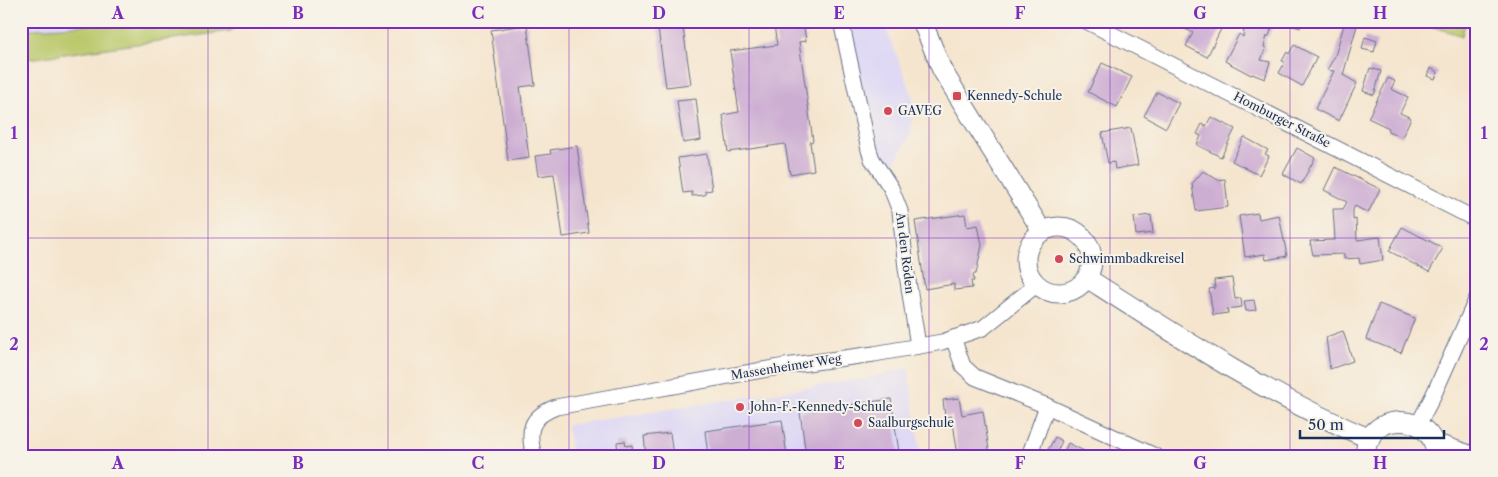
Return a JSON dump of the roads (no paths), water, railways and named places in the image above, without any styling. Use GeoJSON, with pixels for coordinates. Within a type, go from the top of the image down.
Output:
{"type":"FeatureCollection","features":[{"type":"Feature","properties":{"kind":"street","name":"An den Röden"},"geometry":{"type":"LineString","coordinates":[[841,21],[869,150],[872,159],[891,188],[900,211],[906,268],[918,346]]}},
{"type":"Feature","properties":{"kind":"street"},"geometry":{"type":"LineString","coordinates":[[922,21],[942,70],[1042,231]]}},
{"type":"Feature","properties":{"kind":"street","name":"Homburger Straße"},"geometry":{"type":"LineString","coordinates":[[1086,21],[1477,220]]}},
{"type":"Feature","properties":{"kind":"street"},"geometry":{"type":"LineString","coordinates":[[1052,227],[1071,229],[1080,233],[1087,241],[1093,259],[1092,269],[1087,278],[1081,286],[1073,291],[1054,293],[1044,290],[1036,285],[1026,267],[1028,246],[1042,231],[1052,227]]}},
{"type":"Feature","properties":{"kind":"street"},"geometry":{"type":"LineString","coordinates":[[1087,278],[1238,373],[1368,447],[1377,430],[1386,424],[1402,421],[1418,425],[1427,432],[1435,449],[1472,456]]}},
{"type":"Feature","properties":{"kind":"street","name":"Massenheimer Weg"},"geometry":{"type":"LineString","coordinates":[[534,456],[530,430],[542,412],[556,407],[785,366],[918,346],[953,338],[983,328],[1036,285]]}},
{"type":"Feature","properties":{"kind":"street"},"geometry":{"type":"LineString","coordinates":[[1418,425],[1477,298]]}},
{"type":"Feature","properties":{"kind":"street"},"geometry":{"type":"LineString","coordinates":[[953,338],[963,366],[975,377],[1047,406],[1155,456]]}},
{"type":"Feature","properties":{"kind":"street"},"geometry":{"type":"LineString","coordinates":[[1029,456],[1047,406]]}},
{"type":"Feature","properties":{"kind":"place","name":"Kennedy-Schule"},"geometry":{"type":"Point","coordinates":[957,96]}},
{"type":"Feature","properties":{"kind":"place","name":"GAVEG"},"geometry":{"type":"Point","coordinates":[888,111]}},
{"type":"Feature","properties":{"kind":"place","name":"Schwimmbadkreisel"},"geometry":{"type":"Point","coordinates":[1059,259]}},
{"type":"Feature","properties":{"kind":"place","name":"John-F.-Kennedy-Schule"},"geometry":{"type":"Point","coordinates":[740,407]}},
{"type":"Feature","properties":{"kind":"place","name":"Saalburgschule"},"geometry":{"type":"Point","coordinates":[858,423]}}]}
